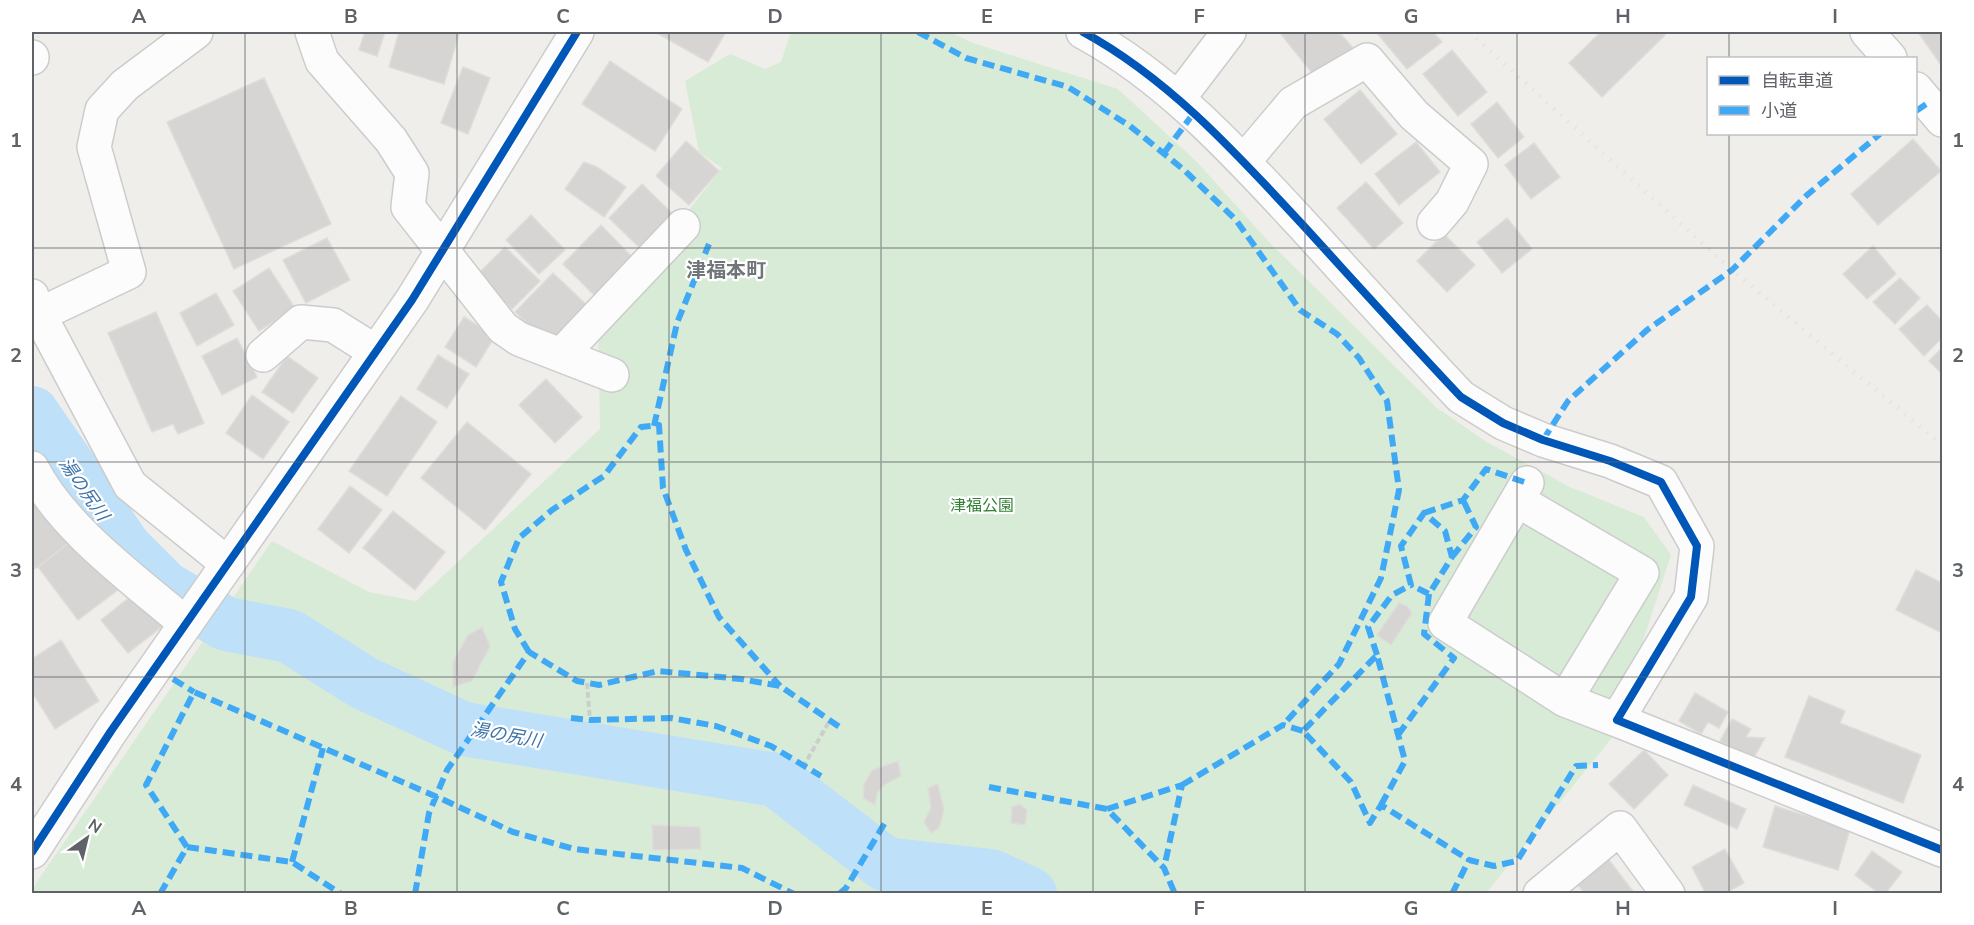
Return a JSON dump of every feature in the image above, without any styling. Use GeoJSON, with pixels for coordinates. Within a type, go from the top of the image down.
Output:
{"type":"FeatureCollection","features":[{"type":"Feature","properties":{"kind":"street"},"geometry":{"type":"LineString","coordinates":[[196,32],[124,85],[102,110],[94,147],[129,272],[33,309],[48,331],[130,485],[228,564]]}},
{"type":"Feature","properties":{"kind":"street"},"geometry":{"type":"LineString","coordinates":[[312,32],[322,61],[392,140],[412,172],[408,207],[503,328],[519,339],[612,375]]}},
{"type":"Feature","properties":{"kind":"street"},"geometry":{"type":"LineString","coordinates":[[32,852],[186,624],[376,352],[443,249],[577,32]]}},
{"type":"Feature","properties":{"kind":"street"},"geometry":{"type":"LineString","coordinates":[[1083,32],[1107,44],[1178,99],[1244,161],[1461,397],[1503,423],[1543,440],[1610,461],[1661,482],[1697,546],[1691,597],[1617,720]]}},
{"type":"Feature","properties":{"kind":"street"},"geometry":{"type":"LineString","coordinates":[[1178,99],[1229,32]]}},
{"type":"Feature","properties":{"kind":"street"},"geometry":{"type":"LineString","coordinates":[[1867,32],[1889,57]]}},
{"type":"Feature","properties":{"kind":"street"},"geometry":{"type":"LineString","coordinates":[[1244,161],[1293,103],[1367,60],[1414,115],[1471,164],[1452,202],[1434,223]]}},
{"type":"Feature","properties":{"kind":"street"},"geometry":{"type":"LineString","coordinates":[[561,355],[683,226]]}},
{"type":"Feature","properties":{"kind":"street"},"geometry":{"type":"LineString","coordinates":[[262,355],[301,322],[333,325],[376,352]]}},
{"type":"Feature","properties":{"kind":"street"},"geometry":{"type":"LineString","coordinates":[[32,468],[44,492],[82,533],[186,624]]}},
{"type":"Feature","properties":{"kind":"street"},"geometry":{"type":"LineString","coordinates":[[1564,700],[1642,573],[1522,492],[1445,623],[1564,700],[1942,850]]}},
{"type":"Feature","properties":{"kind":"street"},"geometry":{"type":"LineString","coordinates":[[1540,894],[1620,828],[1668,894]]}},
{"type":"Feature","properties":{"kind":"path"},"geometry":{"type":"LineString","coordinates":[[587,683],[590,720]]}},
{"type":"Feature","properties":{"kind":"path"},"geometry":{"type":"LineString","coordinates":[[803,767],[830,720]]}},
{"type":"Feature","properties":{"kind":"green space","name":"津福公園"},"geometry":{"type":"Polygon","coordinates":[[[791,32],[950,32],[973,43],[1118,89],[1197,162],[1269,242],[1436,407],[1485,441],[1570,487],[1644,517],[1671,555],[1611,739],[1486,893],[32,894],[32,889],[272,541],[369,592],[416,601],[600,429],[598,325],[722,168],[699,152],[685,81],[730,54],[765,69],[781,62],[791,32]]]}},
{"type":"Feature","properties":{"kind":"building"},"geometry":{"type":"Polygon","coordinates":[[[365,32],[385,32],[377,56],[359,50],[365,32]]]}},
{"type":"Feature","properties":{"kind":"building"},"geometry":{"type":"Polygon","coordinates":[[[399,32],[459,34],[444,84],[389,67],[399,32]]]}},
{"type":"Feature","properties":{"kind":"building"},"geometry":{"type":"Polygon","coordinates":[[[655,32],[726,32],[708,62],[655,32]]]}},
{"type":"Feature","properties":{"kind":"building"},"geometry":{"type":"Polygon","coordinates":[[[1339,32],[1353,48],[1316,78],[1280,33],[1339,32]]]}},
{"type":"Feature","properties":{"kind":"building"},"geometry":{"type":"Polygon","coordinates":[[[1376,32],[1433,32],[1442,42],[1407,69],[1376,32]]]}},
{"type":"Feature","properties":{"kind":"building"},"geometry":{"type":"Polygon","coordinates":[[[1601,32],[1661,32],[1665,35],[1602,97],[1569,63],[1601,32]]]}},
{"type":"Feature","properties":{"kind":"building"},"geometry":{"type":"Polygon","coordinates":[[[1918,32],[1942,32],[1941,65],[1918,32]]]}},
{"type":"Feature","properties":{"kind":"building"},"geometry":{"type":"Polygon","coordinates":[[[1452,50],[1487,92],[1458,116],[1423,74],[1452,50]]]}},
{"type":"Feature","properties":{"kind":"building"},"geometry":{"type":"Polygon","coordinates":[[[610,61],[682,109],[655,151],[582,104],[610,61]]]}},
{"type":"Feature","properties":{"kind":"building"},"geometry":{"type":"Polygon","coordinates":[[[463,67],[490,78],[468,134],[441,123],[463,67]]]}},
{"type":"Feature","properties":{"kind":"building"},"geometry":{"type":"Polygon","coordinates":[[[264,78],[331,224],[234,269],[167,122],[264,78]]]}},
{"type":"Feature","properties":{"kind":"building"},"geometry":{"type":"Polygon","coordinates":[[[1360,90],[1397,134],[1361,164],[1324,119],[1360,90]]]}},
{"type":"Feature","properties":{"kind":"building"},"geometry":{"type":"Polygon","coordinates":[[[1497,102],[1524,137],[1498,158],[1471,124],[1497,102]]]}},
{"type":"Feature","properties":{"kind":"building"},"geometry":{"type":"Polygon","coordinates":[[[1913,139],[1941,171],[1878,225],[1851,194],[1913,139]]]}},
{"type":"Feature","properties":{"kind":"building"},"geometry":{"type":"Polygon","coordinates":[[[686,141],[719,171],[689,205],[656,176],[686,141]]]}},
{"type":"Feature","properties":{"kind":"building"},"geometry":{"type":"Polygon","coordinates":[[[1416,142],[1440,172],[1399,205],[1375,174],[1416,142]]]}},
{"type":"Feature","properties":{"kind":"building"},"geometry":{"type":"Polygon","coordinates":[[[1534,143],[1560,177],[1531,199],[1505,165],[1534,143]]]}},
{"type":"Feature","properties":{"kind":"building"},"geometry":{"type":"Polygon","coordinates":[[[584,162],[597,167],[626,187],[604,217],[565,189],[584,162]]]}},
{"type":"Feature","properties":{"kind":"building"},"geometry":{"type":"Polygon","coordinates":[[[1366,182],[1403,223],[1374,249],[1337,208],[1366,182]]]}},
{"type":"Feature","properties":{"kind":"building"},"geometry":{"type":"Polygon","coordinates":[[[642,184],[678,219],[644,252],[609,218],[642,184]]]}},
{"type":"Feature","properties":{"kind":"building"},"geometry":{"type":"Polygon","coordinates":[[[531,215],[565,250],[539,274],[506,240],[531,215]]]}},
{"type":"Feature","properties":{"kind":"building"},"geometry":{"type":"Polygon","coordinates":[[[1507,218],[1532,249],[1502,273],[1477,242],[1507,218]]]}},
{"type":"Feature","properties":{"kind":"building"},"geometry":{"type":"Polygon","coordinates":[[[601,225],[634,259],[596,297],[563,264],[601,225]]]}},
{"type":"Feature","properties":{"kind":"building"},"geometry":{"type":"Polygon","coordinates":[[[1444,234],[1475,265],[1447,292],[1417,261],[1444,234]]]}},
{"type":"Feature","properties":{"kind":"building"},"geometry":{"type":"Polygon","coordinates":[[[327,238],[350,280],[306,303],[283,260],[327,238]]]}},
{"type":"Feature","properties":{"kind":"building"},"geometry":{"type":"Polygon","coordinates":[[[1873,246],[1896,274],[1867,299],[1843,274],[1873,246]]]}},
{"type":"Feature","properties":{"kind":"building"},"geometry":{"type":"Polygon","coordinates":[[[505,247],[540,281],[512,309],[477,275],[505,247]]]}},
{"type":"Feature","properties":{"kind":"building"},"geometry":{"type":"Polygon","coordinates":[[[269,268],[295,308],[259,331],[233,291],[269,268]]]}},
{"type":"Feature","properties":{"kind":"building"},"geometry":{"type":"Polygon","coordinates":[[[553,273],[591,309],[553,348],[515,312],[553,273]]]}},
{"type":"Feature","properties":{"kind":"building"},"geometry":{"type":"Polygon","coordinates":[[[1900,278],[1920,298],[1895,324],[1873,302],[1900,278]]]}},
{"type":"Feature","properties":{"kind":"building"},"geometry":{"type":"Polygon","coordinates":[[[216,293],[234,325],[197,346],[180,313],[216,293]]]}},
{"type":"Feature","properties":{"kind":"building"},"geometry":{"type":"Polygon","coordinates":[[[1927,305],[1942,321],[1942,338],[1924,356],[1899,329],[1927,305]]]}},
{"type":"Feature","properties":{"kind":"building"},"geometry":{"type":"Polygon","coordinates":[[[156,312],[204,423],[178,434],[173,424],[152,432],[108,333],[156,312]]]}},
{"type":"Feature","properties":{"kind":"building"},"geometry":{"type":"Polygon","coordinates":[[[464,317],[495,336],[476,367],[445,347],[464,317]]]}},
{"type":"Feature","properties":{"kind":"building"},"geometry":{"type":"Polygon","coordinates":[[[237,338],[257,377],[222,395],[202,356],[237,338]]]}},
{"type":"Feature","properties":{"kind":"building"},"geometry":{"type":"Polygon","coordinates":[[[1942,348],[1942,374],[1929,361],[1942,348]]]}},
{"type":"Feature","properties":{"kind":"building"},"geometry":{"type":"Polygon","coordinates":[[[438,355],[469,374],[447,408],[417,389],[438,355]]]}},
{"type":"Feature","properties":{"kind":"building"},"geometry":{"type":"Polygon","coordinates":[[[287,356],[318,378],[293,413],[262,392],[287,356]]]}},
{"type":"Feature","properties":{"kind":"building"},"geometry":{"type":"Polygon","coordinates":[[[546,379],[582,417],[555,443],[519,405],[546,379]]]}},
{"type":"Feature","properties":{"kind":"building"},"geometry":{"type":"Polygon","coordinates":[[[252,395],[289,422],[263,459],[226,433],[252,395]]]}},
{"type":"Feature","properties":{"kind":"building"},"geometry":{"type":"Polygon","coordinates":[[[401,396],[437,422],[387,496],[349,471],[401,396]]]}},
{"type":"Feature","properties":{"kind":"building"},"geometry":{"type":"Polygon","coordinates":[[[467,422],[531,474],[485,530],[421,478],[467,422]]]}},
{"type":"Feature","properties":{"kind":"building"},"geometry":{"type":"Polygon","coordinates":[[[350,486],[382,510],[349,553],[318,529],[350,486]]]}},
{"type":"Feature","properties":{"kind":"building"},"geometry":{"type":"Polygon","coordinates":[[[44,492],[78,536],[35,569],[32,564],[32,501],[44,492]]]}},
{"type":"Feature","properties":{"kind":"building"},"geometry":{"type":"Polygon","coordinates":[[[393,511],[445,552],[415,590],[363,548],[393,511]]]}},
{"type":"Feature","properties":{"kind":"building"},"geometry":{"type":"Polygon","coordinates":[[[82,533],[123,586],[78,620],[38,567],[82,533]]]}},
{"type":"Feature","properties":{"kind":"building"},"geometry":{"type":"Polygon","coordinates":[[[1916,570],[1942,583],[1942,633],[1896,610],[1916,570]]]}},
{"type":"Feature","properties":{"kind":"building"},"geometry":{"type":"Polygon","coordinates":[[[136,592],[163,626],[128,653],[101,620],[136,592]]]}},
{"type":"Feature","properties":{"kind":"building"},"geometry":{"type":"Polygon","coordinates":[[[1399,603],[1407,606],[1412,613],[1391,645],[1377,635],[1399,603]]]}},
{"type":"Feature","properties":{"kind":"building"},"geometry":{"type":"Polygon","coordinates":[[[482,627],[490,646],[472,681],[453,687],[453,662],[468,635],[482,627]]]}},
{"type":"Feature","properties":{"kind":"building"},"geometry":{"type":"Polygon","coordinates":[[[61,640],[99,701],[55,729],[32,692],[32,659],[61,640]]]}},
{"type":"Feature","properties":{"kind":"building"},"geometry":{"type":"Polygon","coordinates":[[[1695,693],[1728,712],[1719,728],[1708,722],[1701,734],[1679,721],[1695,693]]]}},
{"type":"Feature","properties":{"kind":"building"},"geometry":{"type":"Polygon","coordinates":[[[1809,696],[1845,711],[1840,723],[1921,755],[1903,803],[1785,757],[1809,696]]]}},
{"type":"Feature","properties":{"kind":"building"},"geometry":{"type":"Polygon","coordinates":[[[1732,719],[1751,729],[1746,737],[1765,738],[1753,759],[1720,741],[1732,719]]]}},
{"type":"Feature","properties":{"kind":"building"},"geometry":{"type":"Polygon","coordinates":[[[1644,750],[1668,775],[1634,809],[1609,784],[1644,750]]]}},
{"type":"Feature","properties":{"kind":"building"},"geometry":{"type":"Polygon","coordinates":[[[898,761],[901,776],[884,785],[877,794],[875,805],[863,798],[864,784],[872,770],[898,761]]]}},
{"type":"Feature","properties":{"kind":"building"},"geometry":{"type":"Polygon","coordinates":[[[938,784],[944,810],[939,828],[931,833],[924,822],[931,808],[928,788],[938,784]]]}},
{"type":"Feature","properties":{"kind":"building"},"geometry":{"type":"Polygon","coordinates":[[[1693,785],[1746,809],[1737,829],[1684,805],[1693,785]]]}},
{"type":"Feature","properties":{"kind":"building"},"geometry":{"type":"Polygon","coordinates":[[[1020,804],[1027,810],[1025,825],[1011,823],[1012,807],[1020,804]]]}},
{"type":"Feature","properties":{"kind":"building"},"geometry":{"type":"Polygon","coordinates":[[[1775,806],[1850,829],[1838,870],[1763,847],[1775,806]]]}},
{"type":"Feature","properties":{"kind":"building"},"geometry":{"type":"Polygon","coordinates":[[[652,825],[700,827],[701,849],[653,850],[652,825]]]}},
{"type":"Feature","properties":{"kind":"building"},"geometry":{"type":"Polygon","coordinates":[[[1725,849],[1744,883],[1724,894],[1706,894],[1692,867],[1725,849]]]}},
{"type":"Feature","properties":{"kind":"building"},"geometry":{"type":"Polygon","coordinates":[[[1872,851],[1902,872],[1885,894],[1880,894],[1855,875],[1872,851]]]}},
{"type":"Feature","properties":{"kind":"building"},"geometry":{"type":"Polygon","coordinates":[[[1606,856],[1635,894],[1585,894],[1575,881],[1606,856]]]}},
{"type":"Feature","properties":{"kind":"waterway","name":"湯の尻川"},"geometry":{"type":"LineString","coordinates":[[32,413],[125,548],[165,588],[226,624],[289,636],[364,683],[464,729],[776,780],[885,864],[991,876],[1030,894]]}},
{"type":"Feature","properties":{"kind":"waterway"},"geometry":{"type":"LineString","coordinates":[[967,894],[970,872]]}},
{"type":"Feature","properties":{"kind":"railway"},"geometry":{"type":"LineString","coordinates":[[32,45],[41,32]]}},
{"type":"Feature","properties":{"kind":"railway"},"geometry":{"type":"LineString","coordinates":[[1469,32],[1732,270],[1942,445]]}},
{"type":"Feature","properties":{"kind":"marked path"},"geometry":{"type":"LineString","coordinates":[[918,32],[966,58],[1068,87],[1130,126],[1184,170],[1236,220],[1300,310],[1337,334],[1359,358],[1387,401],[1399,490],[1381,578],[1339,664],[1283,725]]}},
{"type":"Feature","properties":{"kind":"marked path"},"geometry":{"type":"LineString","coordinates":[[1917,110],[1928,103]]}},
{"type":"Feature","properties":{"kind":"marked path"},"geometry":{"type":"LineString","coordinates":[[1164,153],[1193,114]]}},
{"type":"Feature","properties":{"kind":"marked path"},"geometry":{"type":"LineString","coordinates":[[1543,440],[1568,401],[1647,330],[1732,270],[1807,195],[1879,135]]}},
{"type":"Feature","properties":{"kind":"marked path"},"geometry":{"type":"LineString","coordinates":[[654,426],[677,323],[709,244]]}},
{"type":"Feature","properties":{"kind":"marked path"},"geometry":{"type":"LineString","coordinates":[[529,652],[515,629],[501,582],[519,538],[552,510],[604,476],[641,427],[659,425],[663,488],[686,550],[719,617],[780,686]]}},
{"type":"Feature","properties":{"kind":"marked path"},"geometry":{"type":"LineString","coordinates":[[1424,513],[1463,500],[1486,469],[1527,483]]}},
{"type":"Feature","properties":{"kind":"marked path"},"geometry":{"type":"LineString","coordinates":[[1452,557],[1476,527],[1463,500]]}},
{"type":"Feature","properties":{"kind":"marked path"},"geometry":{"type":"LineString","coordinates":[[1377,655],[1368,627],[1392,595],[1411,585],[1401,546],[1424,513],[1445,531],[1452,557],[1429,594],[1411,585]]}},
{"type":"Feature","properties":{"kind":"marked path"},"geometry":{"type":"LineString","coordinates":[[1398,735],[1454,658],[1424,634],[1429,594]]}},
{"type":"Feature","properties":{"kind":"marked path"},"geometry":{"type":"LineString","coordinates":[[415,894],[429,813],[447,770],[529,652],[577,681],[599,685],[658,671],[741,679],[780,686],[841,728]]}},
{"type":"Feature","properties":{"kind":"marked path"},"geometry":{"type":"LineString","coordinates":[[1381,805],[1405,761],[1377,655],[1303,731],[1351,782],[1370,823],[1381,805],[1469,860]]}},
{"type":"Feature","properties":{"kind":"marked path"},"geometry":{"type":"LineString","coordinates":[[173,679],[194,692]]}},
{"type":"Feature","properties":{"kind":"marked path"},"geometry":{"type":"LineString","coordinates":[[160,894],[187,847],[146,785],[194,692],[513,832],[574,849],[742,868],[794,894]]}},
{"type":"Feature","properties":{"kind":"marked path"},"geometry":{"type":"LineString","coordinates":[[571,718],[590,720],[671,718],[716,726],[771,746],[821,776]]}},
{"type":"Feature","properties":{"kind":"marked path"},"geometry":{"type":"LineString","coordinates":[[1182,785],[1283,725],[1303,731]]}},
{"type":"Feature","properties":{"kind":"marked path"},"geometry":{"type":"LineString","coordinates":[[292,862],[323,748]]}},
{"type":"Feature","properties":{"kind":"marked path"},"geometry":{"type":"LineString","coordinates":[[1452,894],[1469,860],[1494,866],[1517,861],[1576,766],[1598,765]]}},
{"type":"Feature","properties":{"kind":"marked path"},"geometry":{"type":"LineString","coordinates":[[1107,809],[1182,785],[1164,868]]}},
{"type":"Feature","properties":{"kind":"marked path"},"geometry":{"type":"LineString","coordinates":[[989,787],[1107,809],[1164,868],[1175,894]]}},
{"type":"Feature","properties":{"kind":"marked path"},"geometry":{"type":"LineString","coordinates":[[839,894],[846,888],[886,821]]}},
{"type":"Feature","properties":{"kind":"marked path"},"geometry":{"type":"LineString","coordinates":[[187,847],[292,862],[341,894]]}},
{"type":"Feature","properties":{"kind":"cycle path"},"geometry":{"type":"LineString","coordinates":[[32,852],[111,731],[412,300],[577,32]]}},
{"type":"Feature","properties":{"kind":"cycle path"},"geometry":{"type":"LineString","coordinates":[[1083,32],[1144,71],[1200,118],[1461,397],[1503,423],[1543,440],[1610,461],[1661,482],[1697,546],[1691,597],[1617,720],[1942,850]]}},
{"type":"Feature","properties":{"kind":"district","name":"津福本町"},"geometry":{"type":"Point","coordinates":[726,270]}}]}
